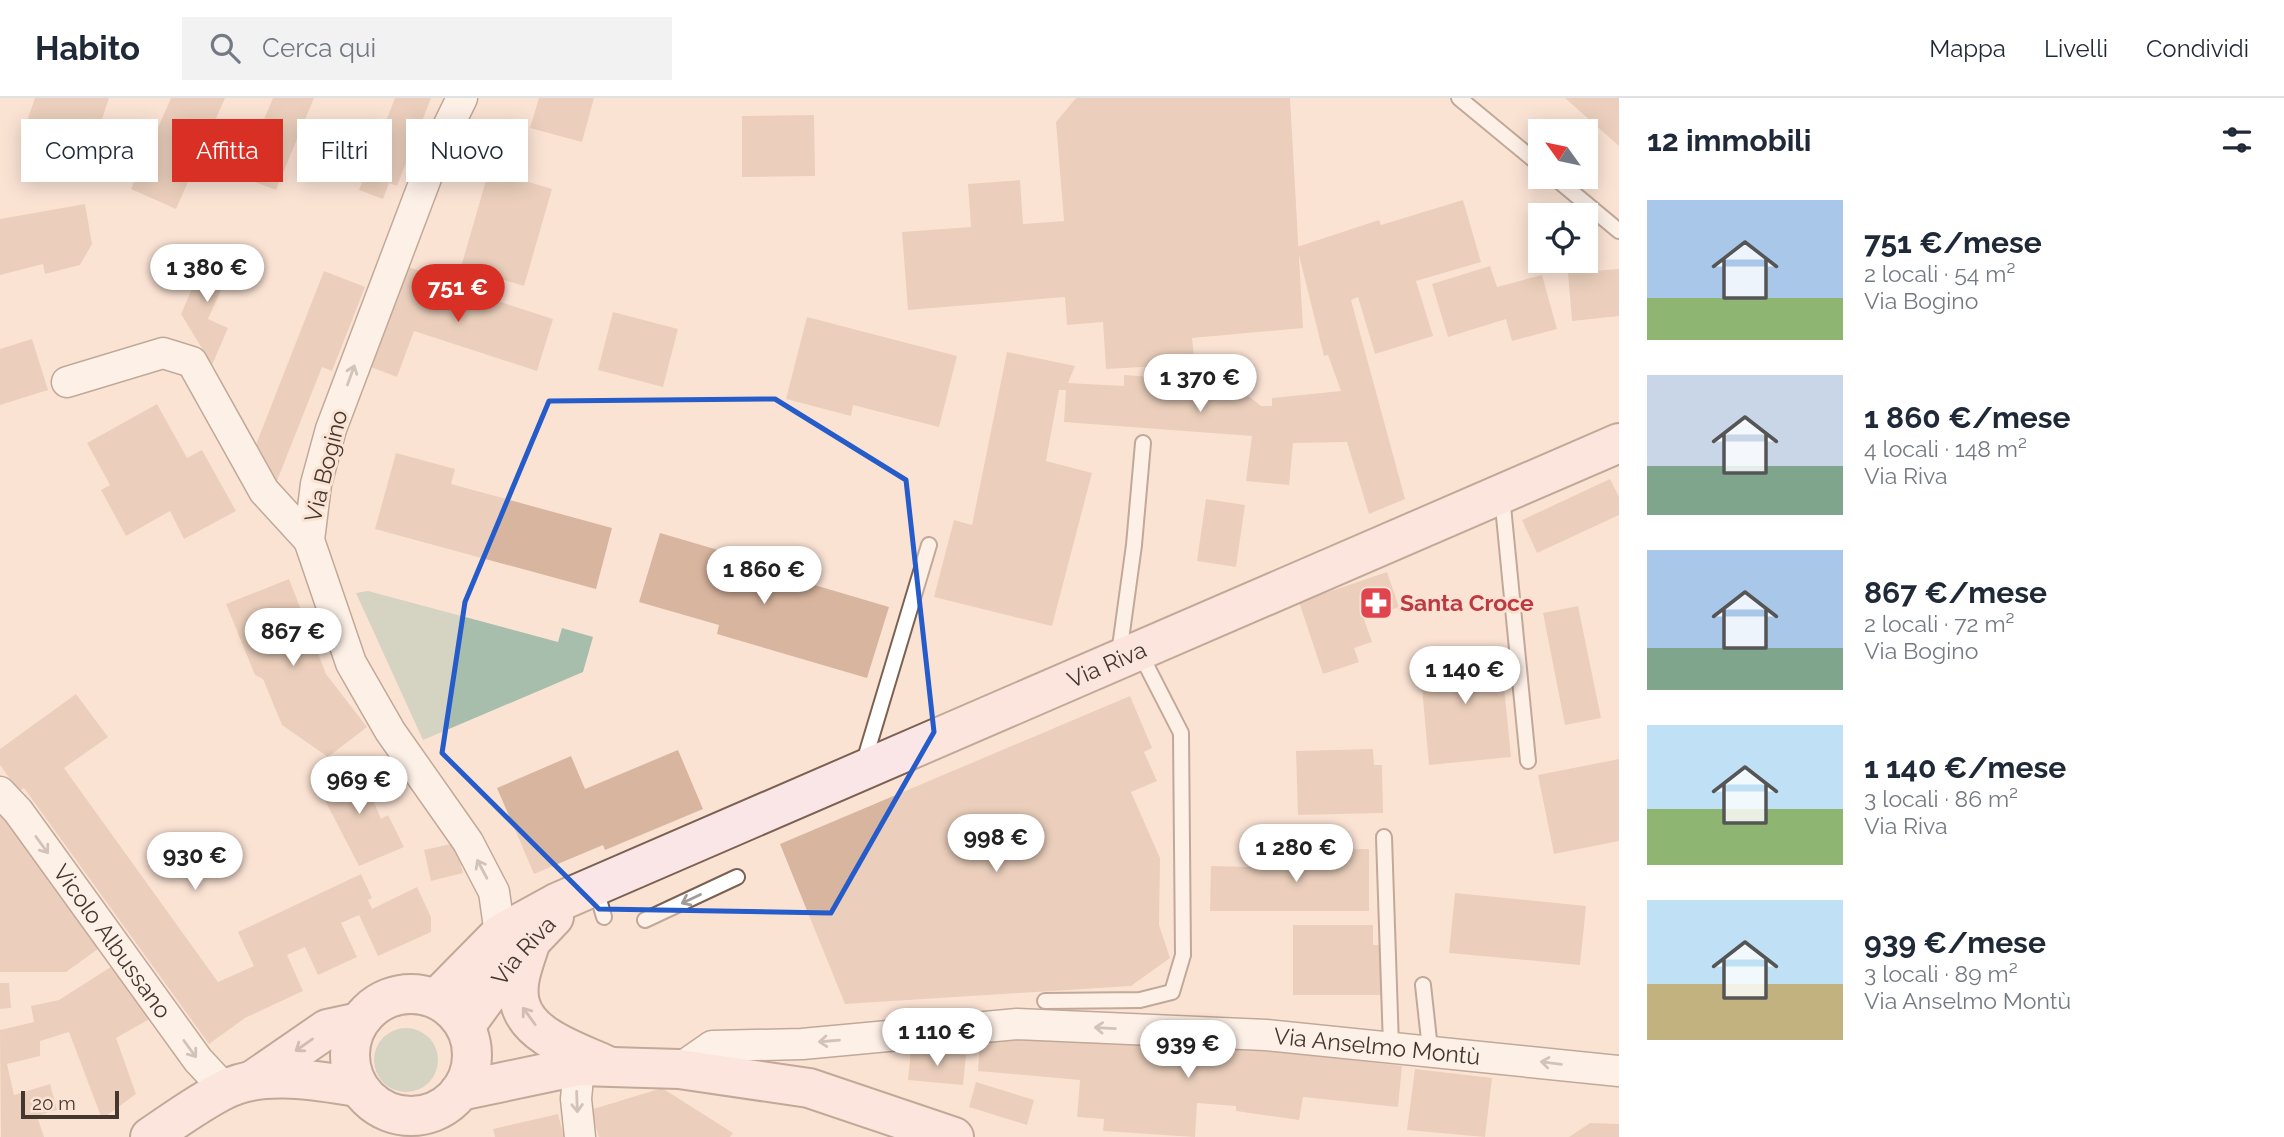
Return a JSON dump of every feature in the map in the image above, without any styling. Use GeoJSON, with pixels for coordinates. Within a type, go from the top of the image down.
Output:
{"type":"FeatureCollection","features":[{"type":"Feature","properties":{"kind":"street","name":"Via Bogino"},"geometry":{"type":"LineString","coordinates":[[459,101],[437,149],[331,429],[316,484],[309,540],[351,663],[390,731],[468,842],[516,936]]}},
{"type":"Feature","properties":{"kind":"street"},"geometry":{"type":"LineString","coordinates":[[67,382],[163,353],[192,362],[264,491],[309,540]]}},
{"type":"Feature","properties":{"kind":"street","name":"Via Riva"},"geometry":{"type":"LineString","coordinates":[[458,1022],[499,977],[516,936],[556,903],[600,902],[721,840],[1128,653],[1619,443]]}},
{"type":"Feature","properties":{"kind":"street","name":"Vicolo Albussano"},"geometry":{"type":"LineString","coordinates":[[0,792],[18,811],[198,1060],[239,1085]]}},
{"type":"Feature","properties":{"kind":"street"},"geometry":{"type":"LineString","coordinates":[[516,936],[520,1004],[534,1025],[592,1066]]}},
{"type":"Feature","properties":{"kind":"street"},"geometry":{"type":"LineString","coordinates":[[592,1066],[446,1113],[414,1116],[398,1125],[358,1087],[351,1066],[351,1043],[359,1022],[380,1001],[408,993],[458,1022],[592,1066],[680,1069],[809,1088],[954,1137]]}},
{"type":"Feature","properties":{"kind":"street","name":"Via Anselmo Montù"},"geometry":{"type":"LineString","coordinates":[[680,1069],[712,1046],[802,1044],[1044,1005],[1266,1035],[1430,1049],[1619,1071]]}},
{"type":"Feature","properties":{"kind":"street"},"geometry":{"type":"LineString","coordinates":[[150,1137],[327,1029],[359,1022]]}},
{"type":"Feature","properties":{"kind":"street"},"geometry":{"type":"LineString","coordinates":[[446,1113],[469,1077],[458,1022]]}},
{"type":"Feature","properties":{"kind":"street"},"geometry":{"type":"LineString","coordinates":[[580,1137],[576,1099],[592,1066]]}},
{"type":"Feature","properties":{"kind":"street"},"geometry":{"type":"LineString","coordinates":[[239,1085],[322,1081],[358,1087]]}},
{"type":"Feature","properties":{"kind":"lane"},"geometry":{"type":"LineString","coordinates":[[1459,98],[1528,155]]}},
{"type":"Feature","properties":{"kind":"lane"},"geometry":{"type":"LineString","coordinates":[[1568,189],[1619,231]]}},
{"type":"Feature","properties":{"kind":"lane"},"geometry":{"type":"LineString","coordinates":[[1044,1005],[1140,1000],[1172,992],[1183,955],[1181,733],[1128,653],[1143,443]]}},
{"type":"Feature","properties":{"kind":"lane"},"geometry":{"type":"LineString","coordinates":[[1502,494],[1528,761]]}},
{"type":"Feature","properties":{"kind":"lane"},"geometry":{"type":"LineString","coordinates":[[861,774],[929,545]]}},
{"type":"Feature","properties":{"kind":"lane"},"geometry":{"type":"LineString","coordinates":[[1384,837],[1391,1046]]}},
{"type":"Feature","properties":{"kind":"lane"},"geometry":{"type":"LineString","coordinates":[[645,920],[737,877]]}},
{"type":"Feature","properties":{"kind":"lane"},"geometry":{"type":"LineString","coordinates":[[1423,985],[1430,1049]]}},
{"type":"Feature","properties":{"kind":"highlighted area"},"geometry":{"type":"Polygon","coordinates":[[[775,399],[906,480],[934,732],[831,913],[599,909],[442,753],[465,602],[549,401],[775,399]]]}},
{"type":"Feature","properties":{"kind":"green space"},"geometry":{"type":"Polygon","coordinates":[[[368,591],[558,642],[562,628],[593,637],[583,672],[423,740],[356,593],[368,591]]]}},
{"type":"Feature","properties":{"kind":"green space"},"geometry":{"type":"Polygon","coordinates":[[[406,1028],[424,1034],[432,1042],[438,1060],[432,1078],[424,1086],[406,1092],[388,1086],[380,1078],[374,1060],[380,1042],[388,1034],[406,1028]]]}},
{"type":"Feature","properties":{"kind":"building"},"geometry":{"type":"Polygon","coordinates":[[[35,98],[109,98],[102,119],[28,119],[35,98]]]}},
{"type":"Feature","properties":{"kind":"building"},"geometry":{"type":"Polygon","coordinates":[[[171,98],[225,98],[216,119],[172,119],[172,182],[188,182],[176,209],[131,189],[134,182],[158,182],[158,128],[171,98]]]}},
{"type":"Feature","properties":{"kind":"building"},"geometry":{"type":"Polygon","coordinates":[[[273,98],[314,98],[305,119],[297,119],[297,139],[283,173],[283,119],[264,119],[273,98]]]}},
{"type":"Feature","properties":{"kind":"building"},"geometry":{"type":"Polygon","coordinates":[[[395,98],[431,98],[423,119],[406,119],[406,163],[397,186],[389,183],[383,199],[359,190],[362,182],[392,182],[392,119],[387,119],[395,98]]]}},
{"type":"Feature","properties":{"kind":"building"},"geometry":{"type":"Polygon","coordinates":[[[539,98],[594,98],[582,142],[530,128],[539,98]]]}},
{"type":"Feature","properties":{"kind":"building"},"geometry":{"type":"Polygon","coordinates":[[[1076,98],[1290,98],[1303,328],[1192,338],[1195,364],[1106,369],[1103,322],[1067,325],[1065,297],[908,310],[902,232],[971,227],[968,184],[1020,180],[1023,224],[1064,221],[1056,122],[1076,98]]]}},
{"type":"Feature","properties":{"kind":"building"},"geometry":{"type":"Polygon","coordinates":[[[1565,98],[1619,98],[1619,146],[1598,127],[1598,119],[1589,119],[1565,98]]]}},
{"type":"Feature","properties":{"kind":"building"},"geometry":{"type":"Polygon","coordinates":[[[814,115],[815,176],[742,177],[742,116],[814,115]]]}},
{"type":"Feature","properties":{"kind":"building"},"geometry":{"type":"Polygon","coordinates":[[[255,182],[279,182],[276,190],[255,182]]]}},
{"type":"Feature","properties":{"kind":"building"},"geometry":{"type":"Polygon","coordinates":[[[486,182],[528,182],[552,189],[524,286],[461,267],[486,182]]]}},
{"type":"Feature","properties":{"kind":"building"},"geometry":{"type":"Polygon","coordinates":[[[1463,200],[1481,262],[1416,281],[1433,336],[1375,354],[1358,297],[1351,300],[1405,499],[1369,514],[1347,442],[1293,443],[1289,485],[1246,481],[1252,436],[1064,422],[1066,390],[1059,390],[1046,461],[1092,473],[1052,626],[934,597],[954,520],[972,525],[1007,352],[1075,366],[1068,383],[1124,386],[1124,375],[1152,377],[1151,387],[1246,394],[1261,406],[1272,406],[1272,398],[1341,391],[1328,355],[1324,356],[1297,247],[1379,220],[1381,225],[1463,200]]]}},
{"type":"Feature","properties":{"kind":"building"},"geometry":{"type":"Polygon","coordinates":[[[85,204],[92,244],[80,265],[45,274],[43,264],[0,275],[0,219],[85,204]]]}},
{"type":"Feature","properties":{"kind":"building"},"geometry":{"type":"Polygon","coordinates":[[[209,250],[234,261],[208,319],[228,328],[212,365],[181,314],[209,250]]]}},
{"type":"Feature","properties":{"kind":"building"},"geometry":{"type":"Polygon","coordinates":[[[406,266],[435,277],[433,280],[553,319],[537,371],[414,331],[397,377],[368,366],[406,266]]]}},
{"type":"Feature","properties":{"kind":"building"},"geometry":{"type":"Polygon","coordinates":[[[1490,266],[1497,287],[1542,275],[1557,329],[1512,341],[1506,319],[1448,337],[1432,284],[1490,266]]]}},
{"type":"Feature","properties":{"kind":"building"},"geometry":{"type":"Polygon","coordinates":[[[1619,269],[1619,316],[1572,321],[1568,273],[1598,273],[1598,271],[1619,269]]]}},
{"type":"Feature","properties":{"kind":"building"},"geometry":{"type":"Polygon","coordinates":[[[324,271],[365,287],[332,371],[322,367],[275,486],[255,447],[324,271]]]}},
{"type":"Feature","properties":{"kind":"building"},"geometry":{"type":"Polygon","coordinates":[[[613,312],[678,329],[663,387],[598,370],[613,312]]]}},
{"type":"Feature","properties":{"kind":"building"},"geometry":{"type":"Polygon","coordinates":[[[807,317],[957,356],[939,427],[853,405],[851,416],[786,399],[807,317]]]}},
{"type":"Feature","properties":{"kind":"building"},"geometry":{"type":"Polygon","coordinates":[[[32,339],[48,390],[0,405],[0,349],[32,339]]]}},
{"type":"Feature","properties":{"kind":"building"},"geometry":{"type":"Polygon","coordinates":[[[157,404],[187,458],[202,450],[236,511],[184,539],[170,511],[126,536],[101,490],[110,485],[87,443],[157,404]]]}},
{"type":"Feature","properties":{"kind":"building"},"geometry":{"type":"Polygon","coordinates":[[[396,453],[455,469],[451,484],[612,528],[596,589],[375,529],[396,453]]]}},
{"type":"Feature","properties":{"kind":"building"},"geometry":{"type":"Polygon","coordinates":[[[1610,479],[1619,497],[1619,515],[1537,553],[1522,520],[1610,479]]]}},
{"type":"Feature","properties":{"kind":"building"},"geometry":{"type":"Polygon","coordinates":[[[1206,499],[1245,505],[1236,567],[1197,561],[1206,499]]]}},
{"type":"Feature","properties":{"kind":"building"},"geometry":{"type":"Polygon","coordinates":[[[660,533],[742,557],[740,563],[889,607],[867,678],[717,634],[719,625],[639,602],[660,533]]]}},
{"type":"Feature","properties":{"kind":"building"},"geometry":{"type":"Polygon","coordinates":[[[1387,572],[1399,607],[1364,619],[1372,642],[1354,648],[1359,662],[1323,674],[1299,602],[1387,572]]]}},
{"type":"Feature","properties":{"kind":"building"},"geometry":{"type":"Polygon","coordinates":[[[289,579],[326,674],[367,727],[328,757],[282,725],[263,679],[255,675],[226,604],[289,579]]]}},
{"type":"Feature","properties":{"kind":"building"},"geometry":{"type":"Polygon","coordinates":[[[1578,606],[1601,718],[1565,725],[1543,613],[1578,606]]]}},
{"type":"Feature","properties":{"kind":"building"},"geometry":{"type":"Polygon","coordinates":[[[1500,646],[1511,757],[1429,765],[1419,655],[1500,646]]]}},
{"type":"Feature","properties":{"kind":"building"},"geometry":{"type":"Polygon","coordinates":[[[76,694],[108,737],[64,768],[218,982],[254,966],[238,932],[361,874],[372,898],[368,900],[372,909],[417,887],[431,917],[431,932],[378,956],[359,915],[341,923],[357,957],[318,975],[305,947],[287,955],[303,991],[245,1018],[209,1044],[24,788],[19,791],[0,765],[0,749],[76,694]]]}},
{"type":"Feature","properties":{"kind":"building"},"geometry":{"type":"Polygon","coordinates":[[[1130,696],[1152,748],[1144,752],[1157,781],[1131,792],[1160,858],[1159,925],[1170,958],[1131,986],[845,1004],[780,844],[1130,696]]]}},
{"type":"Feature","properties":{"kind":"building"},"geometry":{"type":"Polygon","coordinates":[[[1373,749],[1374,765],[1382,765],[1383,813],[1298,815],[1296,751],[1373,749]]]}},
{"type":"Feature","properties":{"kind":"building"},"geometry":{"type":"Polygon","coordinates":[[[678,750],[703,809],[605,850],[603,845],[534,874],[497,788],[571,756],[585,789],[678,750]]]}},
{"type":"Feature","properties":{"kind":"building"},"geometry":{"type":"Polygon","coordinates":[[[1619,759],[1619,841],[1554,854],[1538,775],[1619,759]]]}},
{"type":"Feature","properties":{"kind":"building"},"geometry":{"type":"Polygon","coordinates":[[[358,764],[381,819],[388,815],[404,847],[359,866],[316,783],[358,764]]]}},
{"type":"Feature","properties":{"kind":"building"},"geometry":{"type":"Polygon","coordinates":[[[0,802],[102,946],[66,972],[0,972],[0,802]]]}},
{"type":"Feature","properties":{"kind":"building"},"geometry":{"type":"Polygon","coordinates":[[[455,843],[463,873],[431,881],[424,850],[455,843]]]}},
{"type":"Feature","properties":{"kind":"building"},"geometry":{"type":"Polygon","coordinates":[[[1369,849],[1369,911],[1210,911],[1211,866],[1290,868],[1290,850],[1369,849]]]}},
{"type":"Feature","properties":{"kind":"building"},"geometry":{"type":"Polygon","coordinates":[[[1455,893],[1586,906],[1580,965],[1449,953],[1455,893]]]}},
{"type":"Feature","properties":{"kind":"building"},"geometry":{"type":"Polygon","coordinates":[[[1293,925],[1373,925],[1373,945],[1381,945],[1381,995],[1293,995],[1293,925]]]}},
{"type":"Feature","properties":{"kind":"building"},"geometry":{"type":"Polygon","coordinates":[[[117,963],[155,1016],[116,1038],[136,1094],[102,1119],[69,1032],[40,1041],[40,1056],[7,1064],[14,1095],[50,1084],[57,1110],[37,1116],[44,1137],[1,1137],[0,1030],[34,1022],[31,1006],[59,1000],[117,963]]]}},
{"type":"Feature","properties":{"kind":"building"},"geometry":{"type":"Polygon","coordinates":[[[0,983],[9,983],[11,1008],[0,1009],[0,983]]]}},
{"type":"Feature","properties":{"kind":"building"},"geometry":{"type":"Polygon","coordinates":[[[1013,1037],[1245,1047],[1402,1066],[1398,1107],[1303,1097],[1299,1120],[1236,1111],[1236,1106],[1197,1103],[1195,1137],[1103,1131],[1104,1119],[1077,1117],[1080,1080],[978,1071],[980,1040],[1013,1037]]]}},
{"type":"Feature","properties":{"kind":"building"},"geometry":{"type":"Polygon","coordinates":[[[911,1050],[966,1055],[963,1085],[908,1080],[911,1050]]]}},
{"type":"Feature","properties":{"kind":"building"},"geometry":{"type":"Polygon","coordinates":[[[1415,1069],[1492,1078],[1485,1137],[1407,1130],[1415,1069]]]}},
{"type":"Feature","properties":{"kind":"building"},"geometry":{"type":"Polygon","coordinates":[[[976,1082],[1034,1100],[1027,1125],[969,1107],[976,1082]]]}},
{"type":"Feature","properties":{"kind":"building"},"geometry":{"type":"Polygon","coordinates":[[[662,1088],[733,1133],[730,1137],[599,1137],[590,1110],[662,1088]]]}},
{"type":"Feature","properties":{"kind":"building"},"geometry":{"type":"Polygon","coordinates":[[[558,1114],[564,1137],[495,1137],[493,1129],[558,1114]]]}},
{"type":"Feature","properties":{"kind":"building"},"geometry":{"type":"Polygon","coordinates":[[[1590,1123],[1619,1124],[1619,1137],[1569,1137],[1590,1123]]]}},
{"type":"Feature","properties":{"kind":"place","name":"Santa Croce"},"geometry":{"type":"Point","coordinates":[1376,603]}}]}
